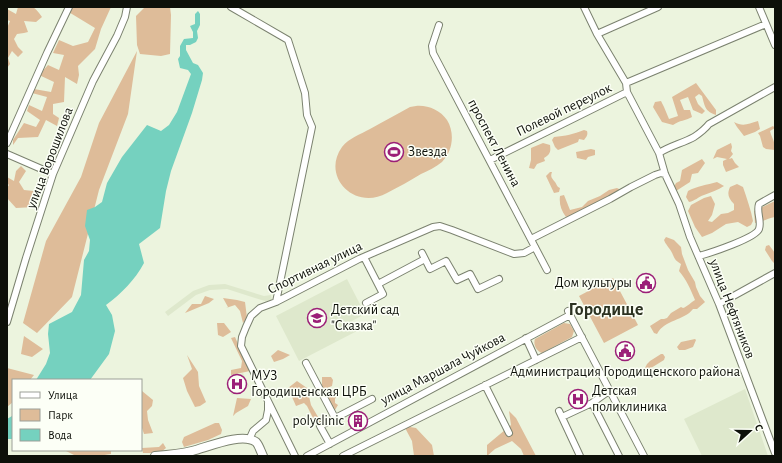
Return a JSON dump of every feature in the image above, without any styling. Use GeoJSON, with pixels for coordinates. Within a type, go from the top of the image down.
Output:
{"type":"FeatureCollection","features":[{"type":"Feature","properties":{"kind":"main road"},"geometry":{"type":"LineString","coordinates":[[155,456],[181,455],[233,439],[246,439],[257,443],[263,456]]}},
{"type":"Feature","properties":{"kind":"street"},"geometry":{"type":"LineString","coordinates":[[7,143],[69,7]]}},
{"type":"Feature","properties":{"kind":"street","name":"улица Ворошилова"},"geometry":{"type":"LineString","coordinates":[[7,322],[53,174],[93,81],[117,36],[125,17],[127,7]]}},
{"type":"Feature","properties":{"kind":"street"},"geometry":{"type":"LineString","coordinates":[[231,7],[288,40],[305,93],[307,115],[312,127],[276,302]]}},
{"type":"Feature","properties":{"kind":"street","name":"улица Нефтяников"},"geometry":{"type":"LineString","coordinates":[[584,7],[597,34],[626,83],[627,92],[659,153],[665,174],[668,178],[690,236],[719,304],[775,453]]}},
{"type":"Feature","properties":{"kind":"street"},"geometry":{"type":"LineString","coordinates":[[597,34],[658,7]]}},
{"type":"Feature","properties":{"kind":"street"},"geometry":{"type":"LineString","coordinates":[[759,7],[775,45]]}},
{"type":"Feature","properties":{"kind":"street","name":"Полевой переулок"},"geometry":{"type":"LineString","coordinates":[[626,83],[766,24]]}},
{"type":"Feature","properties":{"kind":"street","name":"проспект Ленина"},"geometry":{"type":"LineString","coordinates":[[439,25],[432,46],[432,53],[547,270]]}},
{"type":"Feature","properties":{"kind":"street"},"geometry":{"type":"LineString","coordinates":[[659,153],[694,137],[702,132],[709,124],[775,87]]}},
{"type":"Feature","properties":{"kind":"street","name":"Полевой переулок"},"geometry":{"type":"LineString","coordinates":[[490,160],[627,92]]}},
{"type":"Feature","properties":{"kind":"street"},"geometry":{"type":"LineString","coordinates":[[7,154],[53,174]]}},
{"type":"Feature","properties":{"kind":"street"},"geometry":{"type":"LineString","coordinates":[[531,239],[655,175],[661,173],[665,174]]}},
{"type":"Feature","properties":{"kind":"street"},"geometry":{"type":"LineString","coordinates":[[699,256],[722,249],[758,232],[760,226],[758,210],[759,204],[775,195]]}},
{"type":"Feature","properties":{"kind":"street","name":"Спортивная улица"},"geometry":{"type":"LineString","coordinates":[[295,456],[241,346],[242,337],[251,316],[260,308],[276,302],[364,257],[433,227],[440,226],[452,230],[514,254],[524,253],[535,247]]}},
{"type":"Feature","properties":{"kind":"street"},"geometry":{"type":"LineString","coordinates":[[422,253],[430,269],[446,261],[456,280],[470,274],[478,289],[499,279]]}},
{"type":"Feature","properties":{"kind":"street"},"geometry":{"type":"LineString","coordinates":[[364,257],[383,294],[366,303]]}},
{"type":"Feature","properties":{"kind":"street"},"geometry":{"type":"LineString","coordinates":[[378,284],[425,259]]}},
{"type":"Feature","properties":{"kind":"street"},"geometry":{"type":"LineString","coordinates":[[719,304],[775,274]]}},
{"type":"Feature","properties":{"kind":"street","name":"улица Маршала Чуйкова"},"geometry":{"type":"LineString","coordinates":[[307,456],[526,338],[569,313],[582,337]]}},
{"type":"Feature","properties":{"kind":"street"},"geometry":{"type":"LineString","coordinates":[[343,456],[582,337],[644,456]]}},
{"type":"Feature","properties":{"kind":"street"},"geometry":{"type":"LineString","coordinates":[[526,338],[536,360]]}},
{"type":"Feature","properties":{"kind":"street"},"geometry":{"type":"LineString","coordinates":[[306,363],[335,418]]}},
{"type":"Feature","properties":{"kind":"street"},"geometry":{"type":"LineString","coordinates":[[485,385],[509,432]]}},
{"type":"Feature","properties":{"kind":"street"},"geometry":{"type":"LineString","coordinates":[[562,417],[592,403],[609,391]]}},
{"type":"Feature","properties":{"kind":"street"},"geometry":{"type":"LineString","coordinates":[[330,444],[320,426],[372,399]]}},
{"type":"Feature","properties":{"kind":"street"},"geometry":{"type":"LineString","coordinates":[[246,439],[266,420],[268,401]]}},
{"type":"Feature","properties":{"kind":"street"},"geometry":{"type":"LineString","coordinates":[[592,403],[619,456]]}},
{"type":"Feature","properties":{"kind":"street"},"geometry":{"type":"LineString","coordinates":[[559,411],[580,456]]}},
{"type":"Feature","properties":{"kind":"shaded area","name":"Детский сад \"Сказка\""},"geometry":{"type":"Polygon","coordinates":[[[347,279],[365,314],[352,321],[357,331],[299,361],[276,316],[347,279]]]}},
{"type":"Feature","properties":{"kind":"shaded area"},"geometry":{"type":"Polygon","coordinates":[[[225,284],[264,296],[271,295],[272,300],[265,301],[227,289],[210,290],[196,295],[168,316],[165,312],[193,291],[209,285],[225,284]]]}},
{"type":"Feature","properties":{"kind":"shaded area","name":"МУЗ Городищенская ЦРБ"},"geometry":{"type":"Polygon","coordinates":[[[243,373],[249,386],[232,395],[226,382],[243,373]]]}},
{"type":"Feature","properties":{"kind":"shaded area"},"geometry":{"type":"Polygon","coordinates":[[[745,389],[768,456],[702,456],[684,419],[745,389]]]}},
{"type":"Feature","properties":{"kind":"green space"},"geometry":{"type":"Polygon","coordinates":[[[18,7],[32,7],[37,10],[42,17],[36,22],[24,21],[28,32],[17,34],[14,39],[18,47],[23,52],[18,57],[12,51],[8,58],[10,64],[7,68],[7,28],[10,21],[7,20],[7,9],[16,14],[18,7]]]}},
{"type":"Feature","properties":{"kind":"green space"},"geometry":{"type":"Polygon","coordinates":[[[69,7],[111,7],[101,29],[95,49],[78,66],[79,75],[77,84],[65,77],[64,102],[53,104],[53,114],[59,118],[57,126],[46,120],[38,137],[18,138],[13,145],[13,140],[24,123],[36,127],[40,120],[27,111],[29,105],[42,111],[47,97],[32,93],[34,89],[51,92],[54,82],[39,75],[48,65],[59,70],[64,55],[53,53],[59,40],[73,46],[88,42],[95,28],[67,11],[69,7]]]}},
{"type":"Feature","properties":{"kind":"green space"},"geometry":{"type":"Polygon","coordinates":[[[144,7],[170,7],[170,54],[161,56],[140,54],[137,45],[136,16],[144,7]]]}},
{"type":"Feature","properties":{"kind":"green space"},"geometry":{"type":"Polygon","coordinates":[[[137,51],[128,114],[99,190],[72,297],[37,333],[23,323],[46,241],[81,177],[99,123],[137,51]]]}},
{"type":"Feature","properties":{"kind":"green space"},"geometry":{"type":"Polygon","coordinates":[[[696,83],[716,110],[716,115],[708,110],[702,96],[699,94],[695,97],[698,104],[705,111],[702,114],[693,110],[688,97],[680,100],[684,110],[690,110],[692,117],[673,125],[662,122],[653,107],[655,102],[661,101],[669,119],[678,116],[672,97],[696,83]]]}},
{"type":"Feature","properties":{"kind":"green space","name":"Звезда"},"geometry":{"type":"Polygon","coordinates":[[[410,107],[429,107],[441,113],[450,125],[452,142],[446,158],[432,169],[387,193],[375,197],[363,197],[353,194],[344,188],[338,179],[336,169],[337,158],[342,147],[355,136],[410,107]]]}},
{"type":"Feature","properties":{"kind":"green space"},"geometry":{"type":"Polygon","coordinates":[[[758,121],[760,129],[744,136],[734,122],[743,125],[758,121]]]}},
{"type":"Feature","properties":{"kind":"green space"},"geometry":{"type":"Polygon","coordinates":[[[773,126],[775,128],[770,131],[775,150],[766,149],[763,147],[758,133],[773,126]]]}},
{"type":"Feature","properties":{"kind":"green space"},"geometry":{"type":"Polygon","coordinates":[[[584,130],[587,131],[587,136],[584,140],[579,139],[578,142],[558,150],[555,147],[552,140],[554,137],[569,135],[584,130]]]}},
{"type":"Feature","properties":{"kind":"green space"},"geometry":{"type":"Polygon","coordinates":[[[543,143],[550,145],[550,153],[544,158],[545,161],[537,164],[534,169],[529,168],[531,148],[543,143]]]}},
{"type":"Feature","properties":{"kind":"green space"},"geometry":{"type":"Polygon","coordinates":[[[731,143],[731,151],[733,154],[729,159],[732,158],[739,167],[726,172],[723,161],[727,159],[717,157],[713,159],[717,150],[731,143]]]}},
{"type":"Feature","properties":{"kind":"green space"},"geometry":{"type":"Polygon","coordinates":[[[591,149],[595,150],[595,155],[588,157],[586,160],[577,158],[576,152],[591,149]]]}},
{"type":"Feature","properties":{"kind":"green space"},"geometry":{"type":"Polygon","coordinates":[[[702,159],[705,163],[698,173],[692,174],[690,182],[676,191],[674,187],[676,183],[680,181],[682,170],[702,159]]]}},
{"type":"Feature","properties":{"kind":"green space"},"geometry":{"type":"Polygon","coordinates":[[[21,166],[26,171],[19,182],[24,190],[34,191],[35,207],[16,208],[7,198],[7,188],[9,185],[7,183],[7,177],[14,181],[16,171],[21,166]]]}},
{"type":"Feature","properties":{"kind":"green space"},"geometry":{"type":"Polygon","coordinates":[[[552,172],[552,177],[560,188],[559,192],[554,193],[546,176],[552,172]]]}},
{"type":"Feature","properties":{"kind":"green space"},"geometry":{"type":"Polygon","coordinates":[[[717,182],[724,186],[689,202],[686,197],[688,191],[691,189],[717,182]]]}},
{"type":"Feature","properties":{"kind":"green space"},"geometry":{"type":"Polygon","coordinates":[[[737,184],[743,187],[749,204],[753,221],[751,225],[747,227],[738,222],[726,224],[712,233],[702,237],[695,227],[688,211],[691,205],[711,196],[715,204],[712,215],[708,221],[712,222],[721,214],[734,210],[734,204],[729,198],[729,192],[730,187],[737,184]]]}},
{"type":"Feature","properties":{"kind":"green space"},"geometry":{"type":"Polygon","coordinates":[[[617,188],[621,190],[573,215],[566,217],[562,209],[560,196],[564,195],[570,210],[582,207],[588,201],[609,190],[617,188]]]}},
{"type":"Feature","properties":{"kind":"green space"},"geometry":{"type":"Polygon","coordinates":[[[775,201],[775,217],[755,223],[754,211],[775,201]]]}},
{"type":"Feature","properties":{"kind":"green space"},"geometry":{"type":"Polygon","coordinates":[[[666,237],[674,240],[681,247],[688,270],[695,282],[700,296],[705,302],[685,316],[665,325],[657,334],[654,333],[650,326],[661,319],[667,318],[671,313],[681,307],[683,308],[695,300],[679,271],[681,264],[675,260],[664,240],[666,237]]]}},
{"type":"Feature","properties":{"kind":"green space"},"geometry":{"type":"Polygon","coordinates":[[[769,245],[775,253],[775,264],[765,250],[766,246],[769,245]]]}},
{"type":"Feature","properties":{"kind":"green space"},"geometry":{"type":"Polygon","coordinates":[[[613,278],[638,325],[604,343],[579,296],[613,278]]]}},
{"type":"Feature","properties":{"kind":"green space"},"geometry":{"type":"Polygon","coordinates":[[[205,296],[214,299],[209,303],[185,313],[192,304],[201,304],[205,296]]]}},
{"type":"Feature","properties":{"kind":"green space"},"geometry":{"type":"Polygon","coordinates":[[[223,298],[245,302],[247,318],[243,323],[240,311],[235,305],[226,308],[228,307],[223,298]]]}},
{"type":"Feature","properties":{"kind":"green space"},"geometry":{"type":"Polygon","coordinates":[[[217,323],[224,323],[231,332],[223,337],[218,335],[217,323]]]}},
{"type":"Feature","properties":{"kind":"green space"},"geometry":{"type":"Polygon","coordinates":[[[564,323],[570,324],[574,331],[572,337],[542,353],[538,351],[534,341],[535,339],[564,323]]]}},
{"type":"Feature","properties":{"kind":"green space"},"geometry":{"type":"Polygon","coordinates":[[[24,336],[43,349],[32,357],[21,354],[24,336]]]}},
{"type":"Feature","properties":{"kind":"green space"},"geometry":{"type":"Polygon","coordinates":[[[235,337],[250,371],[231,375],[231,370],[241,368],[242,361],[231,338],[235,337]]]}},
{"type":"Feature","properties":{"kind":"green space"},"geometry":{"type":"Polygon","coordinates":[[[696,340],[693,347],[685,350],[679,350],[677,347],[681,342],[696,340]]]}},
{"type":"Feature","properties":{"kind":"green space"},"geometry":{"type":"Polygon","coordinates":[[[278,350],[290,355],[274,362],[271,356],[278,350]]]}},
{"type":"Feature","properties":{"kind":"green space"},"geometry":{"type":"Polygon","coordinates":[[[661,354],[665,357],[664,360],[646,373],[643,372],[650,361],[661,354]]]}},
{"type":"Feature","properties":{"kind":"green space"},"geometry":{"type":"Polygon","coordinates":[[[187,355],[198,372],[199,386],[206,402],[200,406],[195,407],[187,391],[183,378],[192,369],[187,355]]]}},
{"type":"Feature","properties":{"kind":"green space"},"geometry":{"type":"Polygon","coordinates":[[[7,368],[34,375],[31,379],[12,379],[12,403],[7,407],[7,368]]]}},
{"type":"Feature","properties":{"kind":"green space"},"geometry":{"type":"Polygon","coordinates":[[[322,377],[331,377],[333,380],[332,386],[327,388],[336,397],[335,403],[338,405],[335,410],[322,387],[322,377]]]}},
{"type":"Feature","properties":{"kind":"green space"},"geometry":{"type":"Polygon","coordinates":[[[297,381],[307,388],[311,405],[321,422],[316,424],[304,403],[296,406],[288,388],[297,381]]]}},
{"type":"Feature","properties":{"kind":"green space"},"geometry":{"type":"Polygon","coordinates":[[[142,391],[153,400],[152,406],[147,411],[148,420],[153,433],[144,434],[142,428],[142,391]]]}},
{"type":"Feature","properties":{"kind":"green space"},"geometry":{"type":"Polygon","coordinates":[[[237,398],[251,399],[248,406],[233,416],[237,398]]]}},
{"type":"Feature","properties":{"kind":"green space"},"geometry":{"type":"Polygon","coordinates":[[[509,411],[516,418],[536,456],[524,456],[521,449],[512,441],[495,449],[487,456],[487,445],[511,425],[509,411]]]}},
{"type":"Feature","properties":{"kind":"green space"},"geometry":{"type":"Polygon","coordinates":[[[215,423],[219,423],[222,430],[221,434],[208,440],[184,447],[182,442],[184,437],[215,423]]]}},
{"type":"Feature","properties":{"kind":"green space"},"geometry":{"type":"Polygon","coordinates":[[[404,426],[416,428],[432,445],[434,456],[414,456],[412,441],[404,426]]]}},
{"type":"Feature","properties":{"kind":"green space"},"geometry":{"type":"Polygon","coordinates":[[[163,443],[166,448],[160,453],[143,453],[142,448],[159,447],[163,443]]]}},
{"type":"Feature","properties":{"kind":"green space"},"geometry":{"type":"Polygon","coordinates":[[[66,451],[111,451],[111,454],[98,456],[74,455],[66,451]]]}},
{"type":"Feature","properties":{"kind":"water"},"geometry":{"type":"Polygon","coordinates":[[[198,11],[200,14],[200,25],[197,31],[198,38],[196,42],[186,45],[186,50],[193,63],[198,65],[203,73],[202,80],[171,171],[160,228],[139,244],[144,263],[127,286],[106,305],[112,315],[115,331],[109,354],[91,379],[37,379],[46,364],[50,353],[48,334],[49,324],[72,312],[81,295],[84,260],[89,251],[90,240],[85,226],[87,210],[102,202],[107,183],[122,157],[147,125],[161,131],[169,125],[177,112],[191,74],[188,70],[180,68],[178,59],[180,56],[180,46],[184,39],[193,38],[193,32],[190,26],[195,24],[195,14],[198,11]]]}},
{"type":"Feature","properties":{"kind":"water"},"geometry":{"type":"Polygon","coordinates":[[[12,416],[12,439],[7,439],[7,419],[12,416]]]}},
{"type":"Feature","properties":{"kind":"place","name":"Звезда"},"geometry":{"type":"Point","coordinates":[394,152]}},
{"type":"Feature","properties":{"kind":"place","name":"Дом культуры"},"geometry":{"type":"Point","coordinates":[646,283]}},
{"type":"Feature","properties":{"kind":"place","name":"Детский сад \"Сказка\""},"geometry":{"type":"Point","coordinates":[317,318]}},
{"type":"Feature","properties":{"kind":"place","name":"Администрация Городищенского района"},"geometry":{"type":"Point","coordinates":[625,351]}},
{"type":"Feature","properties":{"kind":"place","name":"МУЗ Городищенская ЦРБ"},"geometry":{"type":"Point","coordinates":[237,384]}},
{"type":"Feature","properties":{"kind":"place","name":"Детская поликлиника"},"geometry":{"type":"Point","coordinates":[578,399]}},
{"type":"Feature","properties":{"kind":"place","name":"polyclinic"},"geometry":{"type":"Point","coordinates":[358,421]}},
{"type":"Feature","properties":{"kind":"district","name":"Городище"},"geometry":{"type":"Point","coordinates":[606,310]}}]}
